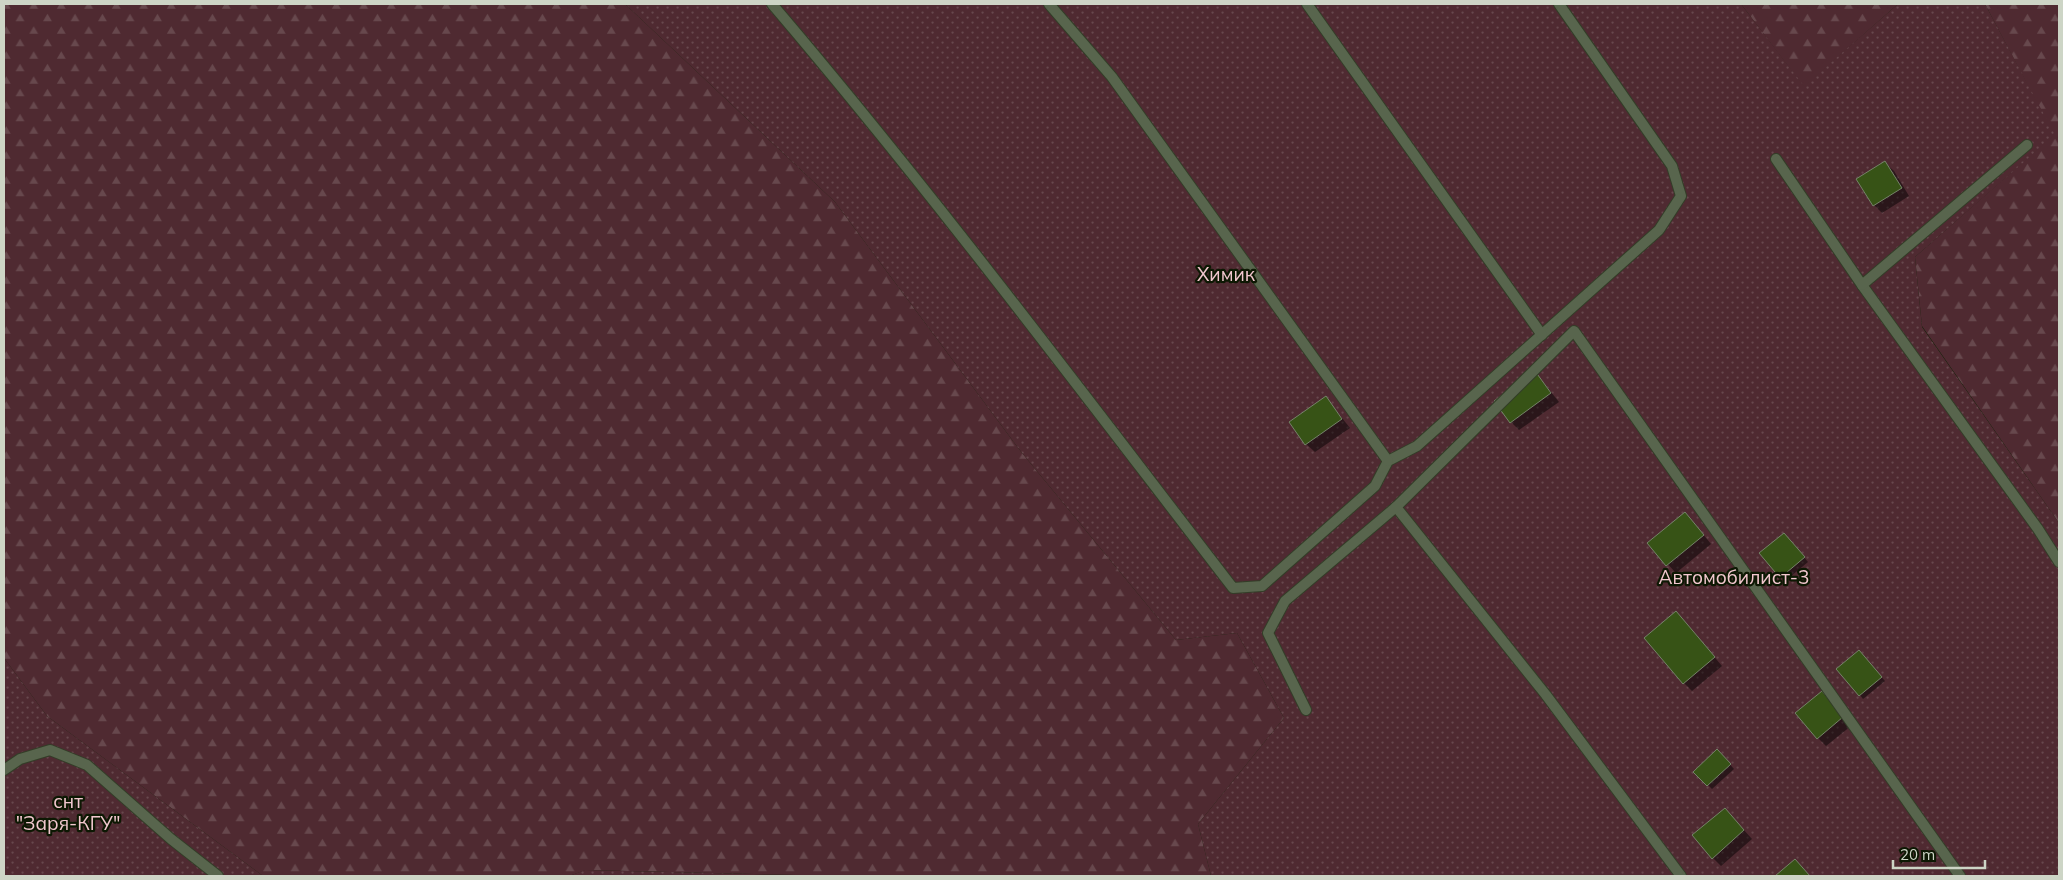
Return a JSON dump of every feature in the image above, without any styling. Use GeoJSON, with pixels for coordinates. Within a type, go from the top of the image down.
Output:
{"type":"FeatureCollection","features":[{"type":"Feature","properties":{"kind":"lane"},"geometry":{"type":"LineString","coordinates":[[772,4],[819,59],[1006,294],[1233,588],[1262,586],[1375,486],[1388,461],[1417,446],[1659,230],[1681,196],[1672,166],[1558,4]]}},
{"type":"Feature","properties":{"kind":"lane"},"geometry":{"type":"LineString","coordinates":[[1049,4],[1112,77],[1388,461]]}},
{"type":"Feature","properties":{"kind":"lane"},"geometry":{"type":"LineString","coordinates":[[1307,4],[1542,335]]}},
{"type":"Feature","properties":{"kind":"lane"},"geometry":{"type":"LineString","coordinates":[[1862,286],[2027,145]]}},
{"type":"Feature","properties":{"kind":"lane"},"geometry":{"type":"LineString","coordinates":[[1776,159],[1862,286],[2038,529],[2059,562]]}},
{"type":"Feature","properties":{"kind":"lane"},"geometry":{"type":"LineString","coordinates":[[1306,710],[1268,633],[1285,601],[1396,507],[1574,330],[1960,876]]}},
{"type":"Feature","properties":{"kind":"lane"},"geometry":{"type":"LineString","coordinates":[[1396,507],[1546,695],[1681,876]]}},
{"type":"Feature","properties":{"kind":"lane"},"geometry":{"type":"LineString","coordinates":[[4,770],[20,758],[50,750],[87,764],[171,839],[218,876]]}},
{"type":"Feature","properties":{"kind":"green space"},"geometry":{"type":"Polygon","coordinates":[[[4,4],[625,4],[835,202],[1022,453],[1176,640],[1237,633],[1284,718],[1198,824],[1211,876],[842,876],[586,870],[569,876],[263,876],[47,716],[4,658],[4,4]]]}},
{"type":"Feature","properties":{"kind":"green space"},"geometry":{"type":"Polygon","coordinates":[[[625,4],[1741,4],[1804,86],[1898,4],[1985,4],[2055,135],[1915,257],[1922,327],[2059,523],[2059,876],[1211,876],[1198,824],[1284,718],[1237,633],[1176,640],[1022,453],[835,202],[625,4]]]}},
{"type":"Feature","properties":{"kind":"green space"},"geometry":{"type":"Polygon","coordinates":[[[1741,4],[1898,4],[1804,87],[1741,4]]]}},
{"type":"Feature","properties":{"kind":"green space"},"geometry":{"type":"Polygon","coordinates":[[[1985,4],[2059,4],[2059,523],[1922,326],[1915,257],[2054,135],[1985,4]]]}},
{"type":"Feature","properties":{"kind":"green space","name":"снт \"Заря-КГУ\""},"geometry":{"type":"Polygon","coordinates":[[[4,658],[47,716],[263,876],[4,876],[4,658]]]}},
{"type":"Feature","properties":{"kind":"green space"},"geometry":{"type":"Polygon","coordinates":[[[585,870],[842,876],[569,876],[585,870]]]}},
{"type":"Feature","properties":{"kind":"building"},"geometry":{"type":"Polygon","coordinates":[[[1885,161],[1902,188],[1873,206],[1856,179],[1885,161]]]}},
{"type":"Feature","properties":{"kind":"building"},"geometry":{"type":"Polygon","coordinates":[[[1535,371],[1551,393],[1510,423],[1494,401],[1535,371]]]}},
{"type":"Feature","properties":{"kind":"building"},"geometry":{"type":"Polygon","coordinates":[[[1326,396],[1342,419],[1305,445],[1289,422],[1326,396]]]}},
{"type":"Feature","properties":{"kind":"building"},"geometry":{"type":"Polygon","coordinates":[[[1685,512],[1704,535],[1666,566],[1647,543],[1685,512]]]}},
{"type":"Feature","properties":{"kind":"building"},"geometry":{"type":"Polygon","coordinates":[[[1784,533],[1805,557],[1780,578],[1759,553],[1784,533]]]}},
{"type":"Feature","properties":{"kind":"building"},"geometry":{"type":"Polygon","coordinates":[[[1676,611],[1715,657],[1683,684],[1644,638],[1676,611]]]}},
{"type":"Feature","properties":{"kind":"building"},"geometry":{"type":"Polygon","coordinates":[[[1859,650],[1882,677],[1859,696],[1836,669],[1859,650]]]}},
{"type":"Feature","properties":{"kind":"building"},"geometry":{"type":"Polygon","coordinates":[[[1822,691],[1843,717],[1817,739],[1795,713],[1822,691]]]}},
{"type":"Feature","properties":{"kind":"building"},"geometry":{"type":"Polygon","coordinates":[[[1717,749],[1731,764],[1707,786],[1693,772],[1717,749]]]}},
{"type":"Feature","properties":{"kind":"building"},"geometry":{"type":"Polygon","coordinates":[[[1725,808],[1744,830],[1712,859],[1692,835],[1725,808]]]}},
{"type":"Feature","properties":{"kind":"building"},"geometry":{"type":"Polygon","coordinates":[[[1795,859],[1810,876],[1775,876],[1795,859]]]}},
{"type":"Feature","properties":{"kind":"park label","name":"Химик"},"geometry":{"type":"Point","coordinates":[1226,274]}},
{"type":"Feature","properties":{"kind":"park label","name":"Автомобилист-3"},"geometry":{"type":"Point","coordinates":[1734,577]}}]}
